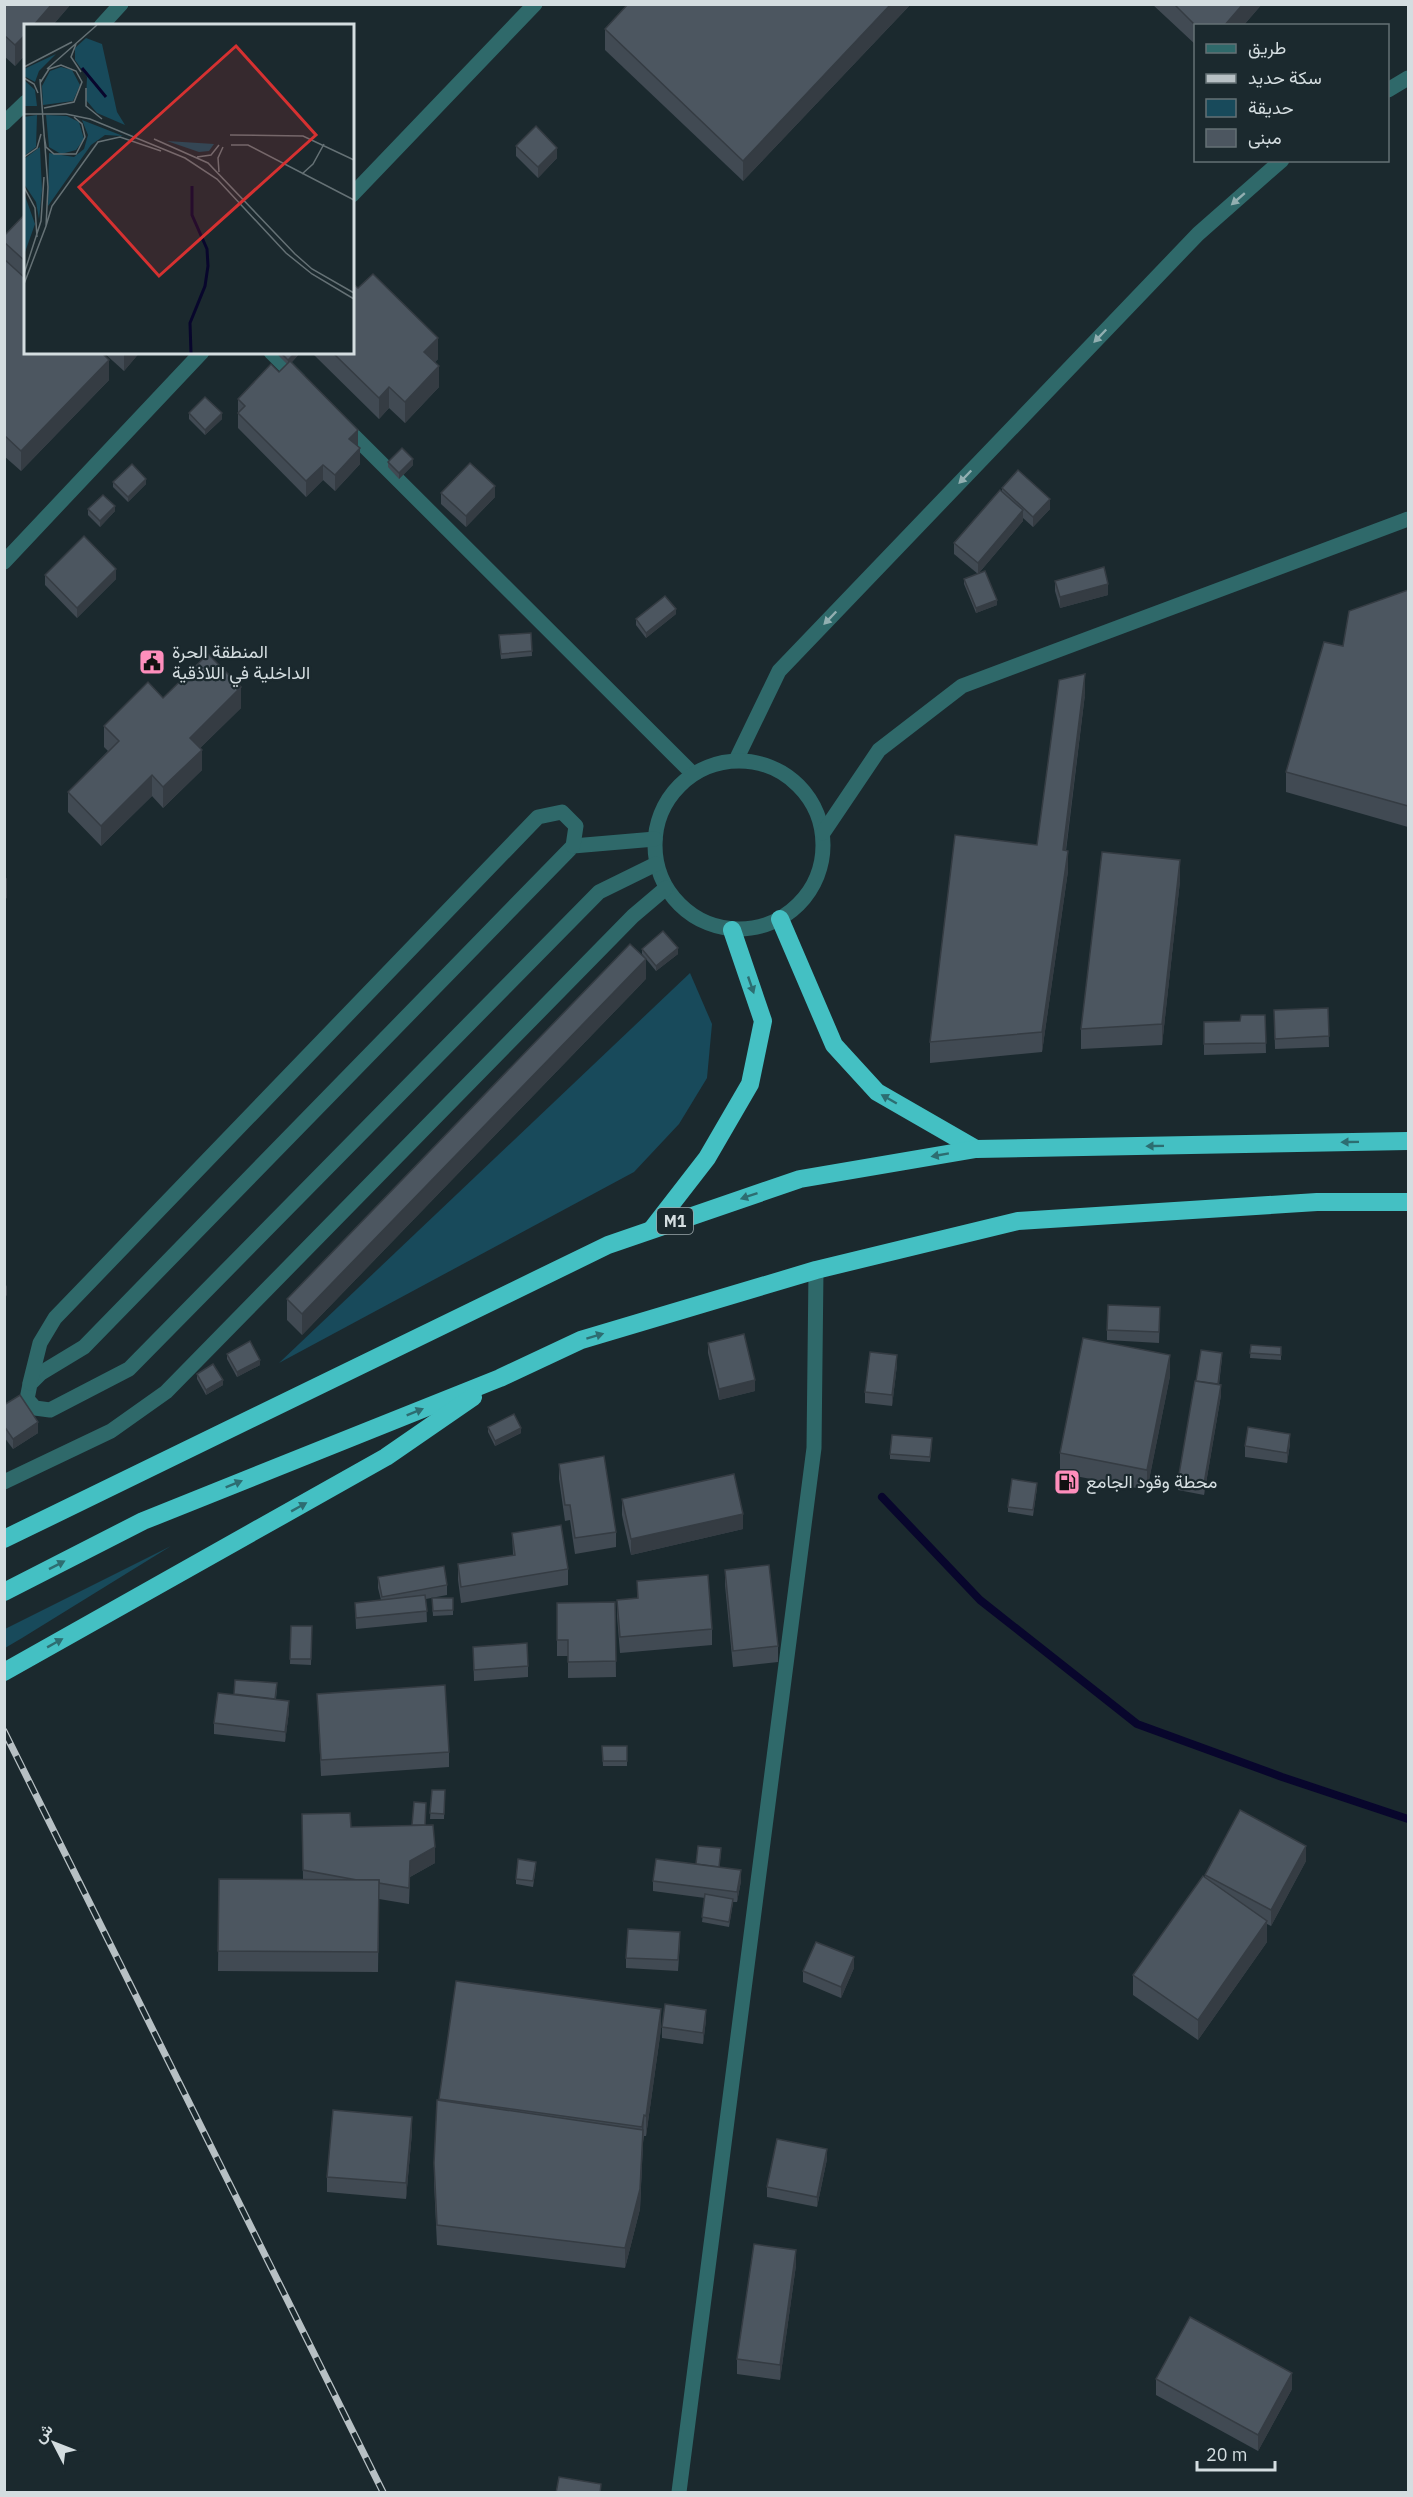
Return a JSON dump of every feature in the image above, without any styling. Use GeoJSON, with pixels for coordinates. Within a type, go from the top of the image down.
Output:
{"type":"FeatureCollection","features":[{"type":"Feature","properties":{"kind":"highway"},"geometry":{"type":"LineString","coordinates":[[780,919],[834,1045],[877,1092],[976,1149]]}},
{"type":"Feature","properties":{"kind":"highway"},"geometry":{"type":"LineString","coordinates":[[652,1228],[707,1158],[750,1084],[764,1021],[732,930]]}},
{"type":"Feature","properties":{"kind":"highway","name":"M1"},"geometry":{"type":"LineString","coordinates":[[4,1539],[598,1250],[652,1228],[800,1179],[976,1149],[1408,1141]]}},
{"type":"Feature","properties":{"kind":"highway"},"geometry":{"type":"LineString","coordinates":[[4,1592],[143,1521],[500,1378],[581,1340],[816,1270],[1018,1221],[1317,1202],[1408,1202]]}},
{"type":"Feature","properties":{"kind":"highway"},"geometry":{"type":"LineString","coordinates":[[4,1672],[386,1457],[500,1378]]}},
{"type":"Feature","properties":{"kind":"street"},"geometry":{"type":"LineString","coordinates":[[102,24],[121,4]]}},
{"type":"Feature","properties":{"kind":"street"},"geometry":{"type":"LineString","coordinates":[[354,193],[535,4]]}},
{"type":"Feature","properties":{"kind":"street"},"geometry":{"type":"LineString","coordinates":[[1389,89],[1408,78]]}},
{"type":"Feature","properties":{"kind":"street"},"geometry":{"type":"LineString","coordinates":[[4,123],[24,104]]}},
{"type":"Feature","properties":{"kind":"street"},"geometry":{"type":"LineString","coordinates":[[736,760],[779,671],[1198,234],[1280,162]]}},
{"type":"Feature","properties":{"kind":"street"},"geometry":{"type":"LineString","coordinates":[[4,562],[200,354]]}},
{"type":"Feature","properties":{"kind":"street"},"geometry":{"type":"LineString","coordinates":[[273,354],[313,395]]}},
{"type":"Feature","properties":{"kind":"street"},"geometry":{"type":"LineString","coordinates":[[330,411],[693,774]]}},
{"type":"Feature","properties":{"kind":"street"},"geometry":{"type":"LineString","coordinates":[[823,833],[879,750],[962,686],[1408,519]]}},
{"type":"Feature","properties":{"kind":"street"},"geometry":{"type":"LineString","coordinates":[[736,760],[761,762],[784,773],[803,788],[816,809],[823,833],[823,859],[815,882],[801,903],[780,919],[757,928],[732,930],[706,923],[683,909],[666,888],[656,864],[655,839],[660,813],[673,791],[693,774],[714,764],[736,760]]}},
{"type":"Feature","properties":{"kind":"street"},"geometry":{"type":"LineString","coordinates":[[30,1384],[41,1373],[84,1347],[573,846],[576,826],[562,812],[538,817],[55,1317],[40,1343],[30,1384],[27,1399],[36,1408],[50,1410],[129,1369],[599,892],[656,864]]}},
{"type":"Feature","properties":{"kind":"street"},"geometry":{"type":"LineString","coordinates":[[573,846],[655,839]]}},
{"type":"Feature","properties":{"kind":"street"},"geometry":{"type":"LineString","coordinates":[[4,1482],[111,1431],[166,1392],[633,916],[666,888]]}},
{"type":"Feature","properties":{"kind":"street"},"geometry":{"type":"LineString","coordinates":[[679,2493],[814,1448],[816,1270]]}},
{"type":"Feature","properties":{"kind":"green space"},"geometry":{"type":"Polygon","coordinates":[[[690,973],[712,1024],[707,1078],[679,1124],[634,1172],[279,1363],[690,973]]]}},
{"type":"Feature","properties":{"kind":"green space"},"geometry":{"type":"Polygon","coordinates":[[[171,1546],[22,1638],[5,1648],[5,1629],[171,1546]]]}},
{"type":"Feature","properties":{"kind":"building"},"geometry":{"type":"Polygon","coordinates":[[[4,4],[52,4],[35,24],[24,24],[24,36],[15,45],[4,35],[4,4]]]}},
{"type":"Feature","properties":{"kind":"building"},"geometry":{"type":"Polygon","coordinates":[[[628,4],[891,4],[743,161],[605,29],[628,4]]]}},
{"type":"Feature","properties":{"kind":"building"},"geometry":{"type":"Polygon","coordinates":[[[1174,4],[1243,4],[1226,24],[1194,24],[1174,4]]]}},
{"type":"Feature","properties":{"kind":"building"},"geometry":{"type":"Polygon","coordinates":[[[536,126],[557,148],[538,167],[516,146],[536,126]]]}},
{"type":"Feature","properties":{"kind":"building"},"geometry":{"type":"Polygon","coordinates":[[[24,215],[24,260],[4,242],[4,236],[24,215]]]}},
{"type":"Feature","properties":{"kind":"building"},"geometry":{"type":"Polygon","coordinates":[[[4,259],[24,277],[24,354],[103,354],[109,360],[21,451],[4,435],[4,259]]]}},
{"type":"Feature","properties":{"kind":"building"},"geometry":{"type":"Polygon","coordinates":[[[373,274],[438,338],[424,352],[439,366],[405,402],[389,387],[379,398],[334,354],[354,354],[354,285],[358,288],[373,274]]]}},
{"type":"Feature","properties":{"kind":"building"},"geometry":{"type":"Polygon","coordinates":[[[282,354],[294,354],[288,360],[282,354]]]}},
{"type":"Feature","properties":{"kind":"building"},"geometry":{"type":"Polygon","coordinates":[[[290,361],[358,430],[349,439],[360,448],[335,475],[323,465],[306,481],[238,413],[245,406],[238,399],[271,364],[279,372],[290,361]]]}},
{"type":"Feature","properties":{"kind":"building"},"geometry":{"type":"Polygon","coordinates":[[[205,397],[222,413],[205,430],[189,413],[205,397]]]}},
{"type":"Feature","properties":{"kind":"building"},"geometry":{"type":"Polygon","coordinates":[[[402,448],[413,459],[399,473],[388,462],[402,448]]]}},
{"type":"Feature","properties":{"kind":"building"},"geometry":{"type":"Polygon","coordinates":[[[470,463],[495,486],[466,516],[441,493],[470,463]]]}},
{"type":"Feature","properties":{"kind":"building"},"geometry":{"type":"Polygon","coordinates":[[[132,464],[146,479],[128,497],[113,482],[132,464]]]}},
{"type":"Feature","properties":{"kind":"building"},"geometry":{"type":"Polygon","coordinates":[[[1018,470],[1050,499],[1033,517],[1002,488],[1018,470]]]}},
{"type":"Feature","properties":{"kind":"building"},"geometry":{"type":"Polygon","coordinates":[[[1000,490],[1023,510],[978,563],[954,543],[1000,490]]]}},
{"type":"Feature","properties":{"kind":"building"},"geometry":{"type":"Polygon","coordinates":[[[103,495],[115,506],[100,521],[88,509],[103,495]]]}},
{"type":"Feature","properties":{"kind":"building"},"geometry":{"type":"Polygon","coordinates":[[[84,536],[116,569],[77,608],[45,575],[84,536]]]}},
{"type":"Feature","properties":{"kind":"building"},"geometry":{"type":"Polygon","coordinates":[[[1104,567],[1108,584],[1060,597],[1055,581],[1104,567]]]}},
{"type":"Feature","properties":{"kind":"building"},"geometry":{"type":"Polygon","coordinates":[[[985,571],[997,600],[976,608],[964,579],[985,571]]]}},
{"type":"Feature","properties":{"kind":"building"},"geometry":{"type":"Polygon","coordinates":[[[1408,590],[1408,806],[1286,772],[1324,642],[1343,646],[1349,611],[1408,590]]]}},
{"type":"Feature","properties":{"kind":"building"},"geometry":{"type":"Polygon","coordinates":[[[665,596],[676,609],[646,633],[636,619],[665,596]]]}},
{"type":"Feature","properties":{"kind":"building"},"geometry":{"type":"Polygon","coordinates":[[[531,633],[532,651],[501,654],[499,635],[531,633]]]}},
{"type":"Feature","properties":{"kind":"building"},"geometry":{"type":"Polygon","coordinates":[[[208,654],[241,687],[190,738],[202,750],[163,787],[152,775],[101,826],[68,792],[119,741],[104,726],[148,682],[163,698],[208,654]]]}},
{"type":"Feature","properties":{"kind":"building"},"geometry":{"type":"Polygon","coordinates":[[[1085,674],[1063,850],[1068,851],[1042,1032],[930,1042],[955,835],[1037,845],[1059,680],[1085,674]]]}},
{"type":"Feature","properties":{"kind":"building"},"geometry":{"type":"Polygon","coordinates":[[[1102,852],[1180,860],[1162,1024],[1081,1029],[1102,852]]]}},
{"type":"Feature","properties":{"kind":"building"},"geometry":{"type":"Polygon","coordinates":[[[663,931],[678,948],[656,966],[642,949],[663,931]]]}},
{"type":"Feature","properties":{"kind":"building"},"geometry":{"type":"Polygon","coordinates":[[[630,944],[646,959],[302,1314],[287,1299],[630,944]]]}},
{"type":"Feature","properties":{"kind":"building"},"geometry":{"type":"Polygon","coordinates":[[[1328,1008],[1329,1036],[1275,1039],[1274,1010],[1328,1008]]]}},
{"type":"Feature","properties":{"kind":"building"},"geometry":{"type":"Polygon","coordinates":[[[1241,1015],[1265,1015],[1266,1043],[1204,1044],[1204,1022],[1240,1021],[1241,1015]]]}},
{"type":"Feature","properties":{"kind":"building"},"geometry":{"type":"Polygon","coordinates":[[[1108,1305],[1160,1307],[1159,1332],[1107,1330],[1108,1305]]]}},
{"type":"Feature","properties":{"kind":"building"},"geometry":{"type":"Polygon","coordinates":[[[744,1334],[755,1380],[719,1389],[708,1343],[744,1334]]]}},
{"type":"Feature","properties":{"kind":"building"},"geometry":{"type":"Polygon","coordinates":[[[1083,1338],[1170,1355],[1147,1470],[1060,1453],[1083,1338]]]}},
{"type":"Feature","properties":{"kind":"building"},"geometry":{"type":"Polygon","coordinates":[[[250,1341],[260,1360],[237,1372],[227,1354],[250,1341]]]}},
{"type":"Feature","properties":{"kind":"building"},"geometry":{"type":"Polygon","coordinates":[[[1251,1345],[1281,1347],[1281,1355],[1250,1353],[1251,1345]]]}},
{"type":"Feature","properties":{"kind":"building"},"geometry":{"type":"Polygon","coordinates":[[[1201,1350],[1222,1353],[1218,1384],[1196,1381],[1201,1350]]]}},
{"type":"Feature","properties":{"kind":"building"},"geometry":{"type":"Polygon","coordinates":[[[870,1352],[897,1355],[892,1395],[865,1392],[870,1352]]]}},
{"type":"Feature","properties":{"kind":"building"},"geometry":{"type":"Polygon","coordinates":[[[213,1364],[223,1380],[206,1390],[197,1374],[213,1364]]]}},
{"type":"Feature","properties":{"kind":"building"},"geometry":{"type":"Polygon","coordinates":[[[1195,1381],[1221,1385],[1204,1484],[1178,1480],[1195,1381]]]}},
{"type":"Feature","properties":{"kind":"building"},"geometry":{"type":"Polygon","coordinates":[[[20,1395],[38,1422],[13,1439],[4,1426],[4,1405],[20,1395]]]}},
{"type":"Feature","properties":{"kind":"building"},"geometry":{"type":"Polygon","coordinates":[[[514,1414],[521,1428],[495,1441],[488,1427],[514,1414]]]}},
{"type":"Feature","properties":{"kind":"building"},"geometry":{"type":"Polygon","coordinates":[[[1248,1427],[1290,1434],[1287,1453],[1245,1446],[1248,1427]]]}},
{"type":"Feature","properties":{"kind":"building"},"geometry":{"type":"Polygon","coordinates":[[[892,1435],[932,1438],[930,1457],[890,1454],[892,1435]]]}},
{"type":"Feature","properties":{"kind":"building"},"geometry":{"type":"Polygon","coordinates":[[[604,1456],[616,1532],[575,1538],[570,1505],[565,1505],[559,1464],[604,1456]]]}},
{"type":"Feature","properties":{"kind":"building"},"geometry":{"type":"Polygon","coordinates":[[[734,1474],[743,1514],[631,1539],[622,1499],[734,1474]]]}},
{"type":"Feature","properties":{"kind":"building"},"geometry":{"type":"Polygon","coordinates":[[[1012,1479],[1037,1483],[1033,1510],[1008,1507],[1012,1479]]]}},
{"type":"Feature","properties":{"kind":"building"},"geometry":{"type":"Polygon","coordinates":[[[561,1525],[568,1569],[461,1587],[458,1564],[515,1555],[512,1533],[561,1525]]]}},
{"type":"Feature","properties":{"kind":"building"},"geometry":{"type":"Polygon","coordinates":[[[769,1565],[778,1646],[733,1651],[725,1570],[769,1565]]]}},
{"type":"Feature","properties":{"kind":"building"},"geometry":{"type":"Polygon","coordinates":[[[444,1566],[447,1585],[382,1597],[378,1577],[444,1566]]]}},
{"type":"Feature","properties":{"kind":"building"},"geometry":{"type":"Polygon","coordinates":[[[708,1575],[712,1629],[620,1637],[617,1600],[638,1598],[637,1581],[708,1575]]]}},
{"type":"Feature","properties":{"kind":"building"},"geometry":{"type":"Polygon","coordinates":[[[425,1595],[427,1611],[356,1618],[355,1603],[425,1595]]]}},
{"type":"Feature","properties":{"kind":"building"},"geometry":{"type":"Polygon","coordinates":[[[432,1598],[453,1598],[453,1610],[433,1611],[432,1598]]]}},
{"type":"Feature","properties":{"kind":"building"},"geometry":{"type":"Polygon","coordinates":[[[615,1602],[616,1661],[568,1662],[568,1640],[557,1640],[557,1603],[615,1602]]]}},
{"type":"Feature","properties":{"kind":"building"},"geometry":{"type":"Polygon","coordinates":[[[291,1626],[312,1626],[311,1659],[290,1659],[291,1626]]]}},
{"type":"Feature","properties":{"kind":"building"},"geometry":{"type":"Polygon","coordinates":[[[527,1643],[528,1666],[474,1670],[473,1647],[527,1643]]]}},
{"type":"Feature","properties":{"kind":"building"},"geometry":{"type":"Polygon","coordinates":[[[235,1680],[277,1683],[275,1699],[234,1694],[235,1680]]]}},
{"type":"Feature","properties":{"kind":"building"},"geometry":{"type":"Polygon","coordinates":[[[445,1685],[449,1752],[321,1760],[317,1694],[445,1685]]]}},
{"type":"Feature","properties":{"kind":"building"},"geometry":{"type":"Polygon","coordinates":[[[218,1693],[289,1701],[285,1732],[214,1723],[218,1693]]]}},
{"type":"Feature","properties":{"kind":"building"},"geometry":{"type":"Polygon","coordinates":[[[602,1746],[627,1746],[627,1761],[603,1761],[602,1746]]]}},
{"type":"Feature","properties":{"kind":"building"},"geometry":{"type":"Polygon","coordinates":[[[432,1790],[445,1790],[444,1814],[430,1813],[432,1790]]]}},
{"type":"Feature","properties":{"kind":"building"},"geometry":{"type":"Polygon","coordinates":[[[414,1802],[426,1803],[425,1825],[412,1825],[414,1802]]]}},
{"type":"Feature","properties":{"kind":"building"},"geometry":{"type":"Polygon","coordinates":[[[1240,1810],[1306,1846],[1271,1910],[1205,1875],[1240,1810]]]}},
{"type":"Feature","properties":{"kind":"building"},"geometry":{"type":"Polygon","coordinates":[[[350,1813],[351,1827],[433,1825],[435,1847],[410,1861],[409,1888],[379,1883],[379,1880],[357,1880],[303,1870],[302,1814],[350,1813]]]}},
{"type":"Feature","properties":{"kind":"building"},"geometry":{"type":"Polygon","coordinates":[[[698,1846],[721,1848],[719,1867],[696,1864],[698,1846]]]}},
{"type":"Feature","properties":{"kind":"building"},"geometry":{"type":"Polygon","coordinates":[[[518,1859],[536,1862],[533,1881],[516,1879],[518,1859]]]}},
{"type":"Feature","properties":{"kind":"building"},"geometry":{"type":"Polygon","coordinates":[[[656,1859],[741,1870],[737,1892],[653,1881],[656,1859]]]}},
{"type":"Feature","properties":{"kind":"building"},"geometry":{"type":"Polygon","coordinates":[[[1203,1876],[1267,1921],[1198,2020],[1133,1975],[1203,1876]]]}},
{"type":"Feature","properties":{"kind":"building"},"geometry":{"type":"Polygon","coordinates":[[[219,1879],[379,1880],[378,1952],[218,1951],[219,1879]]]}},
{"type":"Feature","properties":{"kind":"building"},"geometry":{"type":"Polygon","coordinates":[[[705,1894],[733,1899],[729,1922],[702,1917],[705,1894]]]}},
{"type":"Feature","properties":{"kind":"building"},"geometry":{"type":"Polygon","coordinates":[[[628,1929],[680,1932],[678,1960],[626,1958],[628,1929]]]}},
{"type":"Feature","properties":{"kind":"building"},"geometry":{"type":"Polygon","coordinates":[[[816,1942],[854,1957],[841,1987],[803,1971],[816,1942]]]}},
{"type":"Feature","properties":{"kind":"building"},"geometry":{"type":"Polygon","coordinates":[[[456,1981],[661,2009],[646,2116],[644,2115],[642,2127],[439,2099],[456,1981]]]}},
{"type":"Feature","properties":{"kind":"building"},"geometry":{"type":"Polygon","coordinates":[[[665,2004],[706,2010],[703,2033],[662,2027],[665,2004]]]}},
{"type":"Feature","properties":{"kind":"building"},"geometry":{"type":"Polygon","coordinates":[[[437,2100],[643,2130],[640,2189],[625,2248],[437,2225],[434,2163],[437,2100]]]}},
{"type":"Feature","properties":{"kind":"building"},"geometry":{"type":"Polygon","coordinates":[[[333,2110],[412,2117],[406,2183],[327,2177],[333,2110]]]}},
{"type":"Feature","properties":{"kind":"building"},"geometry":{"type":"Polygon","coordinates":[[[777,2139],[827,2149],[817,2197],[767,2187],[777,2139]]]}},
{"type":"Feature","properties":{"kind":"building"},"geometry":{"type":"Polygon","coordinates":[[[754,2244],[796,2250],[780,2365],[737,2359],[754,2244]]]}},
{"type":"Feature","properties":{"kind":"building"},"geometry":{"type":"Polygon","coordinates":[[[1190,2317],[1292,2373],[1258,2435],[1156,2379],[1190,2317]]]}},
{"type":"Feature","properties":{"kind":"building"},"geometry":{"type":"Polygon","coordinates":[[[559,2477],[601,2484],[600,2493],[556,2493],[559,2477]]]}},
{"type":"Feature","properties":{"kind":"waterway"},"geometry":{"type":"LineString","coordinates":[[882,1497],[980,1600],[1137,1724],[1282,1777],[1408,1819]]}},
{"type":"Feature","properties":{"kind":"railway"},"geometry":{"type":"LineString","coordinates":[[4,1731],[383,2492]]}},
{"type":"Feature","properties":{"kind":"place","name":"المنطقة الحرة الداخلية في اللاذقية"},"geometry":{"type":"Point","coordinates":[152,662]}},
{"type":"Feature","properties":{"kind":"place","name":"محطة وقود الجامع"},"geometry":{"type":"Point","coordinates":[1067,1482]}}]}
